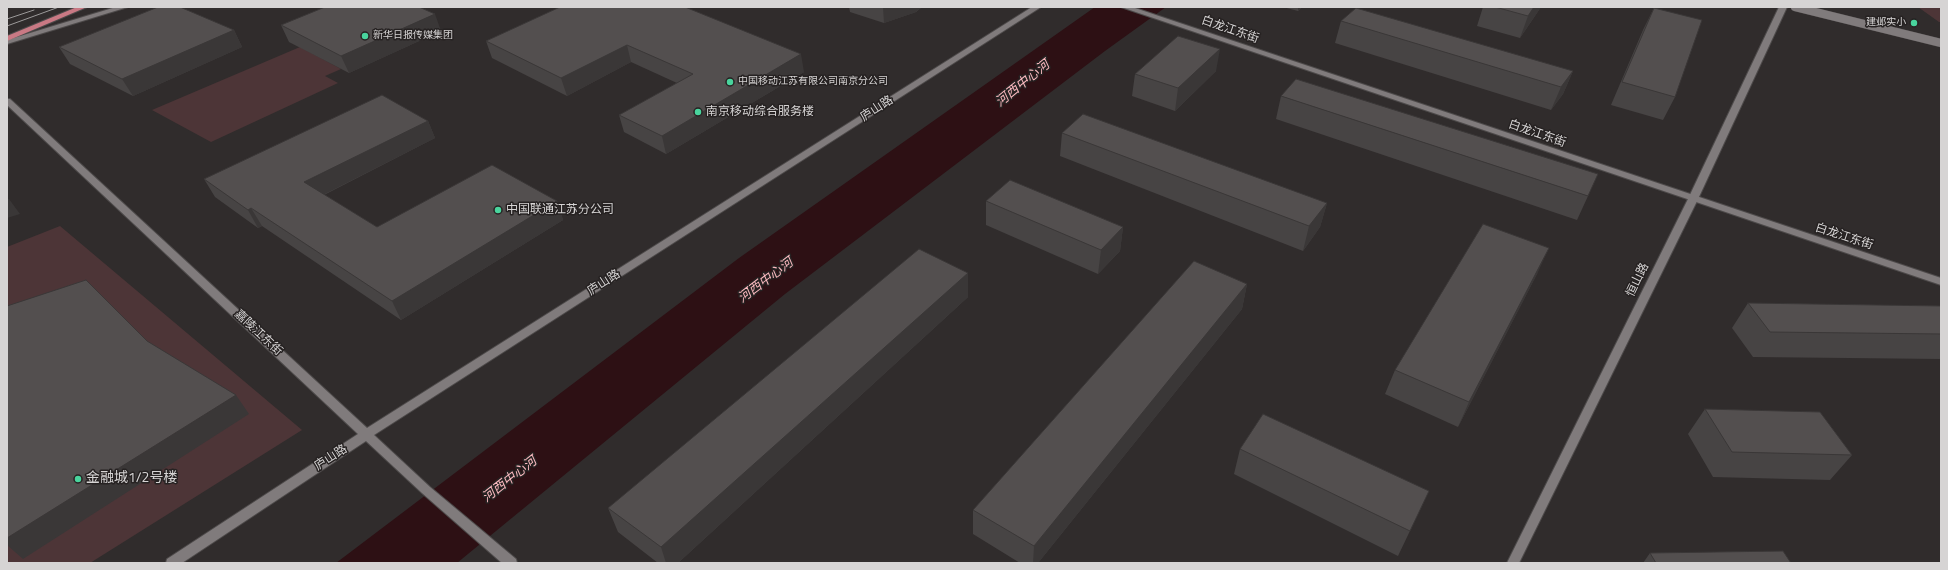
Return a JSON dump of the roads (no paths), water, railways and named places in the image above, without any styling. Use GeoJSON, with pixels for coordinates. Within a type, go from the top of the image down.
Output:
{"type":"FeatureCollection","features":[{"type":"Feature","properties":{"kind":"main road"},"geometry":{"type":"LineString","coordinates":[[7,40],[83,7]]}},
{"type":"Feature","properties":{"kind":"street"},"geometry":{"type":"LineString","coordinates":[[7,40],[124,7]]}},
{"type":"Feature","properties":{"kind":"street","name":"庐山路"},"geometry":{"type":"LineString","coordinates":[[172,563],[367,434],[1038,7]]}},
{"type":"Feature","properties":{"kind":"street","name":"白龙江东街"},"geometry":{"type":"LineString","coordinates":[[1125,7],[1941,282]]}},
{"type":"Feature","properties":{"kind":"street","name":"恒山路"},"geometry":{"type":"LineString","coordinates":[[1513,563],[1693,199],[1783,7]]}},
{"type":"Feature","properties":{"kind":"street","name":"嘉陵江东街"},"geometry":{"type":"LineString","coordinates":[[7,101],[426,490],[511,563]]}},
{"type":"Feature","properties":{"kind":"lane"},"geometry":{"type":"LineString","coordinates":[[1795,7],[1941,43]]}},
{"type":"Feature","properties":{"kind":"water","name":"河西中心河"},"geometry":{"type":"Polygon","coordinates":[[[1095,7],[1166,7],[1105,51],[785,294],[457,563],[336,563],[739,258],[1095,7]]]}},
{"type":"Feature","properties":{"kind":"tram line"},"geometry":{"type":"LineString","coordinates":[[7,26],[59,7]]}},
{"type":"Feature","properties":{"kind":"tram line"},"geometry":{"type":"LineString","coordinates":[[7,19],[34,10]]}},
{"type":"Feature","properties":{"kind":"place","name":"建邺实小"},"geometry":{"type":"Point","coordinates":[1914,23]}},
{"type":"Feature","properties":{"kind":"place","name":"新华日报传媒集团"},"geometry":{"type":"Point","coordinates":[365,36]}},
{"type":"Feature","properties":{"kind":"place","name":"中国移动江苏有限公司南京分公司"},"geometry":{"type":"Point","coordinates":[730,82]}},
{"type":"Feature","properties":{"kind":"place","name":"南京移动综合服务楼"},"geometry":{"type":"Point","coordinates":[698,112]}},
{"type":"Feature","properties":{"kind":"place","name":"中国联通江苏分公司"},"geometry":{"type":"Point","coordinates":[498,210]}},
{"type":"Feature","properties":{"kind":"place","name":"金融城1/2号楼"},"geometry":{"type":"Point","coordinates":[78,479]}}]}
